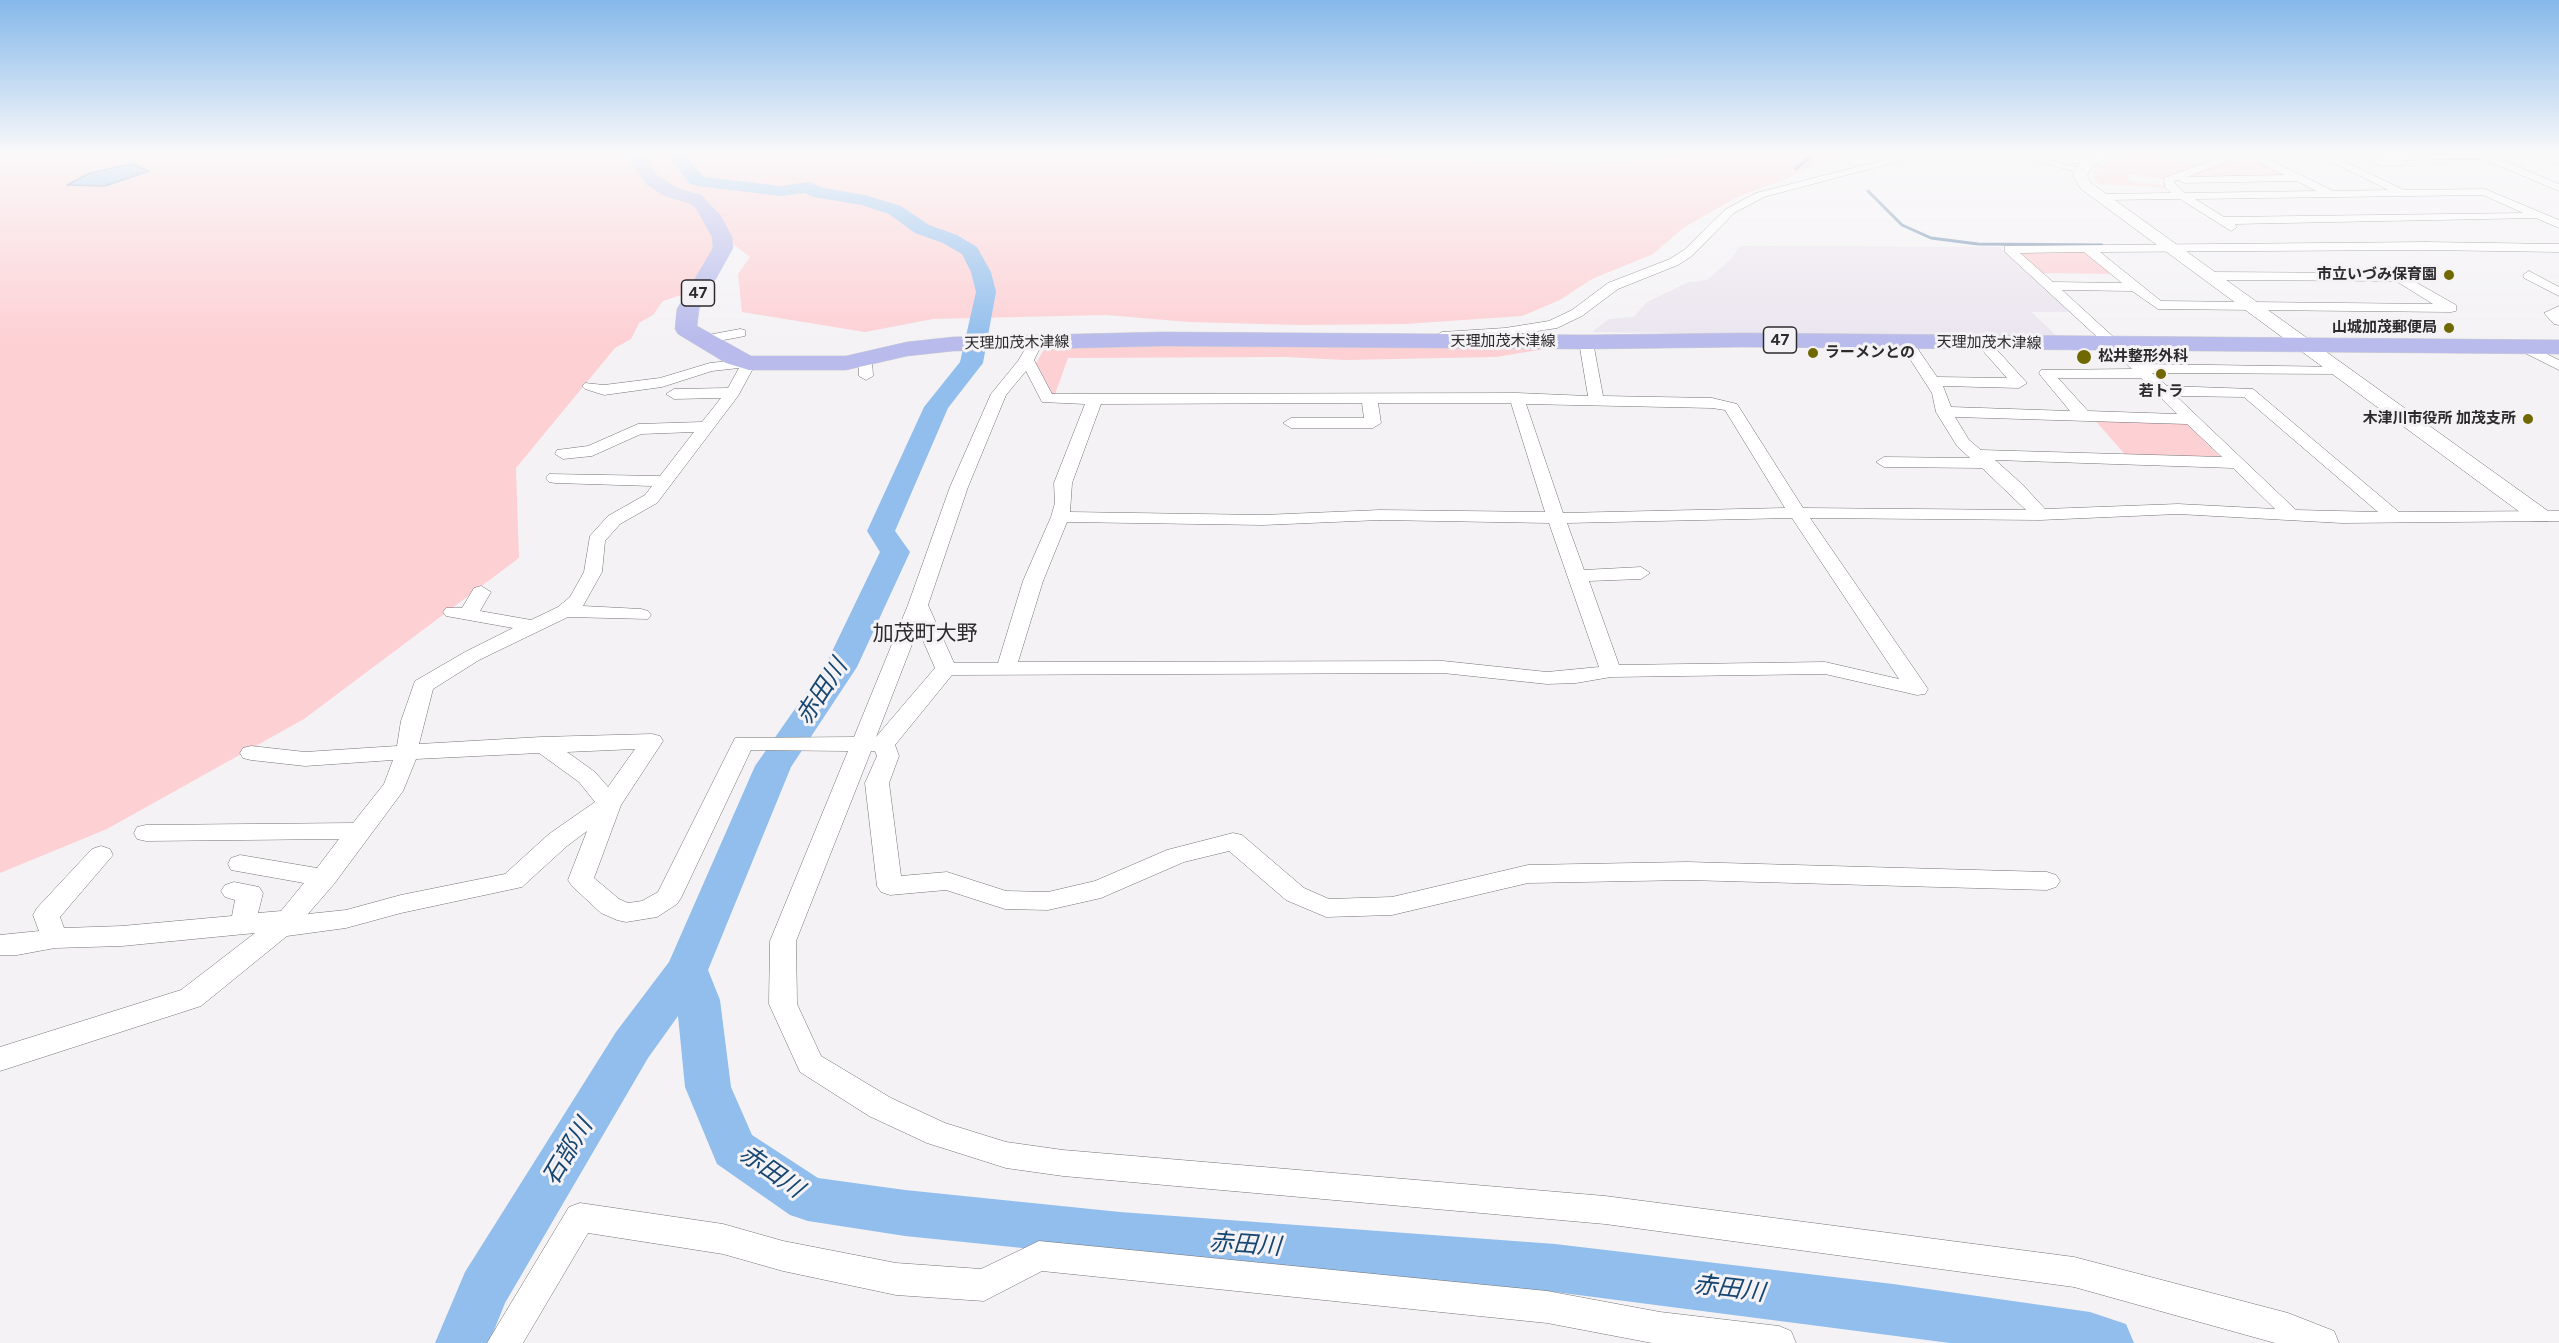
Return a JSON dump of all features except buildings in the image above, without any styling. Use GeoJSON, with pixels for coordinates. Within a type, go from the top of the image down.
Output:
{"type":"FeatureCollection","features":[{"type":"Feature","properties":{"kind":"main road","name":"天理加茂木津線"},"geometry":{"type":"LineString","coordinates":[[711,215],[722,237],[723,248],[688,309],[686,329],[702,340],[749,363],[828,364],[866,368],[907,349],[953,344],[1002,344],[1030,354],[1162,339],[1586,342],[1675,340],[2559,347]]}},
{"type":"Feature","properties":{"kind":"street"},"geometry":{"type":"LineString","coordinates":[[1415,340],[1528,330],[1551,325],[1577,313],[1613,286],[1674,262],[1688,253],[1726,215]]}},
{"type":"Feature","properties":{"kind":"street"},"geometry":{"type":"LineString","coordinates":[[2126,215],[2340,370],[2550,516]]}},
{"type":"Feature","properties":{"kind":"street"},"geometry":{"type":"LineString","coordinates":[[2211,215],[2262,247]]}},
{"type":"Feature","properties":{"kind":"street"},"geometry":{"type":"LineString","coordinates":[[2369,215],[2426,246]]}},
{"type":"Feature","properties":{"kind":"street"},"geometry":{"type":"LineString","coordinates":[[2461,215],[2559,263]]}},
{"type":"Feature","properties":{"kind":"street"},"geometry":{"type":"LineString","coordinates":[[2537,215],[2559,224]]}},
{"type":"Feature","properties":{"kind":"street"},"geometry":{"type":"LineString","coordinates":[[2221,221],[2540,216]]}},
{"type":"Feature","properties":{"kind":"street"},"geometry":{"type":"LineString","coordinates":[[2088,249],[2158,305],[2451,308],[2373,262],[2339,235]]}},
{"type":"Feature","properties":{"kind":"street"},"geometry":{"type":"LineString","coordinates":[[2290,514],[2114,344],[2009,249],[2426,246],[2559,248]]}},
{"type":"Feature","properties":{"kind":"street"},"geometry":{"type":"LineString","coordinates":[[2529,275],[2559,292]]}},
{"type":"Feature","properties":{"kind":"street"},"geometry":{"type":"LineString","coordinates":[[2210,276],[2399,277]]}},
{"type":"Feature","properties":{"kind":"street"},"geometry":{"type":"LineString","coordinates":[[2050,286],[2135,287]]}},
{"type":"Feature","properties":{"kind":"street"},"geometry":{"type":"LineString","coordinates":[[2559,310],[2552,313],[2559,321]]}},
{"type":"Feature","properties":{"kind":"street"},"geometry":{"type":"LineString","coordinates":[[702,340],[740,333]]}},
{"type":"Feature","properties":{"kind":"street"},"geometry":{"type":"LineString","coordinates":[[1586,342],[1596,400]]}},
{"type":"Feature","properties":{"kind":"street"},"geometry":{"type":"LineString","coordinates":[[1906,342],[1940,393],[1944,412],[1963,442],[1984,459],[2040,515]]}},
{"type":"Feature","properties":{"kind":"street"},"geometry":{"type":"LineString","coordinates":[[1932,381],[2019,383],[1983,343]]}},
{"type":"Feature","properties":{"kind":"street"},"geometry":{"type":"LineString","coordinates":[[2524,347],[2559,366]]}},
{"type":"Feature","properties":{"kind":"street"},"geometry":{"type":"LineString","coordinates":[[873,745],[946,669],[1443,667],[1547,678],[1576,677],[1611,671],[1825,669],[1917,689],[1797,513],[1731,407],[1712,403],[1516,398],[1047,399],[1030,364],[1030,354]]}},
{"type":"Feature","properties":{"kind":"street"},"geometry":{"type":"LineString","coordinates":[[1030,354],[999,394],[959,487],[873,745],[783,940],[783,1004],[810,1064],[880,1107],[938,1134],[1006,1155],[1063,1163],[1605,1210],[2073,1272],[2289,1336],[2322,1343]]}},
{"type":"Feature","properties":{"kind":"street"},"geometry":{"type":"LineString","coordinates":[[590,386],[604,390],[662,382],[710,367],[749,363]]}},
{"type":"Feature","properties":{"kind":"street"},"geometry":{"type":"LineString","coordinates":[[0,1059],[191,998],[286,923],[325,878],[395,786],[407,752],[423,686],[472,656],[565,611],[578,600],[593,572],[596,540],[614,520],[651,499],[662,481],[733,393],[749,363]]}},
{"type":"Feature","properties":{"kind":"street"},"geometry":{"type":"LineString","coordinates":[[638,385],[640,366]]}},
{"type":"Feature","properties":{"kind":"street"},"geometry":{"type":"LineString","coordinates":[[1923,367],[2007,370]]}},
{"type":"Feature","properties":{"kind":"street"},"geometry":{"type":"LineString","coordinates":[[2084,417],[2046,373],[2340,370]]}},
{"type":"Feature","properties":{"kind":"street"},"geometry":{"type":"LineString","coordinates":[[2163,391],[2248,392],[2395,518]]}},
{"type":"Feature","properties":{"kind":"street"},"geometry":{"type":"LineString","coordinates":[[674,394],[733,393]]}},
{"type":"Feature","properties":{"kind":"street"},"geometry":{"type":"LineString","coordinates":[[1006,669],[1033,581],[1060,517],[1064,503],[1063,483],[1095,398]]}},
{"type":"Feature","properties":{"kind":"street"},"geometry":{"type":"LineString","coordinates":[[1291,423],[1373,423],[1369,398]]}},
{"type":"Feature","properties":{"kind":"street"},"geometry":{"type":"LineString","coordinates":[[1516,398],[1541,477],[1611,671]]}},
{"type":"Feature","properties":{"kind":"street"},"geometry":{"type":"LineString","coordinates":[[1944,412],[2192,419]]}},
{"type":"Feature","properties":{"kind":"street"},"geometry":{"type":"LineString","coordinates":[[562,454],[592,451],[638,429],[705,427]]}},
{"type":"Feature","properties":{"kind":"street"},"geometry":{"type":"LineString","coordinates":[[1884,462],[1984,459],[2238,463]]}},
{"type":"Feature","properties":{"kind":"street"},"geometry":{"type":"LineString","coordinates":[[555,478],[662,481]]}},
{"type":"Feature","properties":{"kind":"street"},"geometry":{"type":"LineString","coordinates":[[1060,517],[1263,520],[1380,515],[1557,518],[1797,513],[2040,515],[2178,509],[2395,518],[2550,516]]}},
{"type":"Feature","properties":{"kind":"street"},"geometry":{"type":"LineString","coordinates":[[1577,575],[1610,576],[1641,573]]}},
{"type":"Feature","properties":{"kind":"street"},"geometry":{"type":"LineString","coordinates":[[481,592],[461,614],[533,626]]}},
{"type":"Feature","properties":{"kind":"street"},"geometry":{"type":"LineString","coordinates":[[918,605],[946,669]]}},
{"type":"Feature","properties":{"kind":"street"},"geometry":{"type":"LineString","coordinates":[[565,611],[642,615]]}},
{"type":"Feature","properties":{"kind":"street"},"geometry":{"type":"LineString","coordinates":[[251,753],[305,759],[541,744],[652,741],[609,804],[580,880],[610,906],[626,913],[648,910],[668,898],[743,743],[873,745],[888,756],[877,783],[890,886],[947,881],[1005,900],[1048,901],[1101,889],[1176,856],[1233,841],[1295,894],[1326,908],[1392,906],[1528,874],[1687,871],[2047,881]]}},
{"type":"Feature","properties":{"kind":"street"},"geometry":{"type":"LineString","coordinates":[[541,744],[587,777],[609,804]]}},
{"type":"Feature","properties":{"kind":"street"},"geometry":{"type":"LineString","coordinates":[[0,945],[17,945],[55,938],[122,936],[245,924],[346,919],[401,904],[513,880],[558,840],[609,804]]}},
{"type":"Feature","properties":{"kind":"street"},"geometry":{"type":"LineString","coordinates":[[146,833],[361,831]]}},
{"type":"Feature","properties":{"kind":"street"},"geometry":{"type":"LineString","coordinates":[[55,938],[46,915],[100,855]]}},
{"type":"Feature","properties":{"kind":"street"},"geometry":{"type":"LineString","coordinates":[[240,864],[325,878]]}},
{"type":"Feature","properties":{"kind":"street"},"geometry":{"type":"LineString","coordinates":[[234,891],[250,893],[245,912],[245,924]]}},
{"type":"Feature","properties":{"kind":"street"},"geometry":{"type":"LineString","coordinates":[[504,1343],[580,1217],[723,1239],[783,1256],[896,1279],[984,1285],[1039,1256],[1547,1307],[1660,1328],[1779,1343]]}},
{"type":"Feature","properties":{"kind":"shaded area"},"geometry":{"type":"Polygon","coordinates":[[[0,215],[706,215],[716,246],[693,291],[663,301],[653,315],[639,323],[631,339],[615,348],[516,468],[519,558],[304,719],[107,829],[0,873],[0,215]]]}},
{"type":"Feature","properties":{"kind":"shaded area"},"geometry":{"type":"Polygon","coordinates":[[[719,215],[1706,215],[1683,228],[1653,254],[1592,279],[1560,300],[1522,316],[1405,324],[1301,325],[1189,322],[1106,315],[933,319],[865,332],[742,312],[738,274],[750,257],[725,238],[719,215]]]}},
{"type":"Feature","properties":{"kind":"shaded area"},"geometry":{"type":"Polygon","coordinates":[[[1740,246],[1999,247],[2071,312],[2031,312],[2058,337],[1592,332],[1609,319],[1634,317],[1647,302],[1689,282],[1707,280],[1731,259],[1740,246]]]}},
{"type":"Feature","properties":{"kind":"shaded area"},"geometry":{"type":"Polygon","coordinates":[[[2017,251],[2084,251],[2114,274],[2040,273],[2017,251]]]}},
{"type":"Feature","properties":{"kind":"shaded area"},"geometry":{"type":"Polygon","coordinates":[[[1153,343],[1563,346],[1496,357],[1344,360],[1285,357],[1068,358],[1054,397],[1050,395],[1035,365],[1043,351],[1050,348],[1153,343]]]}},
{"type":"Feature","properties":{"kind":"shaded area"},"geometry":{"type":"Polygon","coordinates":[[[2094,419],[2186,422],[2224,461],[2128,458],[2094,419]]]}},
{"type":"Feature","properties":{"kind":"waterway","name":"赤田川"},"geometry":{"type":"LineString","coordinates":[[687,970],[773,766],[841,667],[895,552],[881,531],[907,468],[936,407],[971,363],[986,292],[981,272],[970,251],[950,239],[922,229],[902,215]]}},
{"type":"Feature","properties":{"kind":"waterway"},"geometry":{"type":"LineString","coordinates":[[1892,215],[1902,225],[1931,238],[1978,244],[2102,245]]}},
{"type":"Feature","properties":{"kind":"waterway","name":"石部川"},"geometry":{"type":"LineString","coordinates":[[462,1343],[484,1290],[632,1045],[687,970]]}},
{"type":"Feature","properties":{"kind":"waterway","name":"赤田川"},"geometry":{"type":"LineString","coordinates":[[687,970],[698,1000],[708,1087],[734,1149],[808,1199],[905,1213],[1120,1235],[1293,1246],[1555,1268],[1893,1309],[2090,1338],[2107,1343]]}},
{"type":"Feature","properties":{"kind":"place","name":"市立いづみ保育園"},"geometry":{"type":"Point","coordinates":[2449,275]}},
{"type":"Feature","properties":{"kind":"place","name":"山城加茂郵便局"},"geometry":{"type":"Point","coordinates":[2449,328]}},
{"type":"Feature","properties":{"kind":"place","name":"ラーメンとの"},"geometry":{"type":"Point","coordinates":[1813,353]}},
{"type":"Feature","properties":{"kind":"place","name":"松井整形外科"},"geometry":{"type":"Point","coordinates":[2084,357]}},
{"type":"Feature","properties":{"kind":"place","name":"若トラ"},"geometry":{"type":"Point","coordinates":[2161,374]}},
{"type":"Feature","properties":{"kind":"place","name":"木津川市役所 加茂支所"},"geometry":{"type":"Point","coordinates":[2528,419]}},
{"type":"Feature","properties":{"kind":"district","name":"加茂町大野"},"geometry":{"type":"Point","coordinates":[925,634]}}]}
